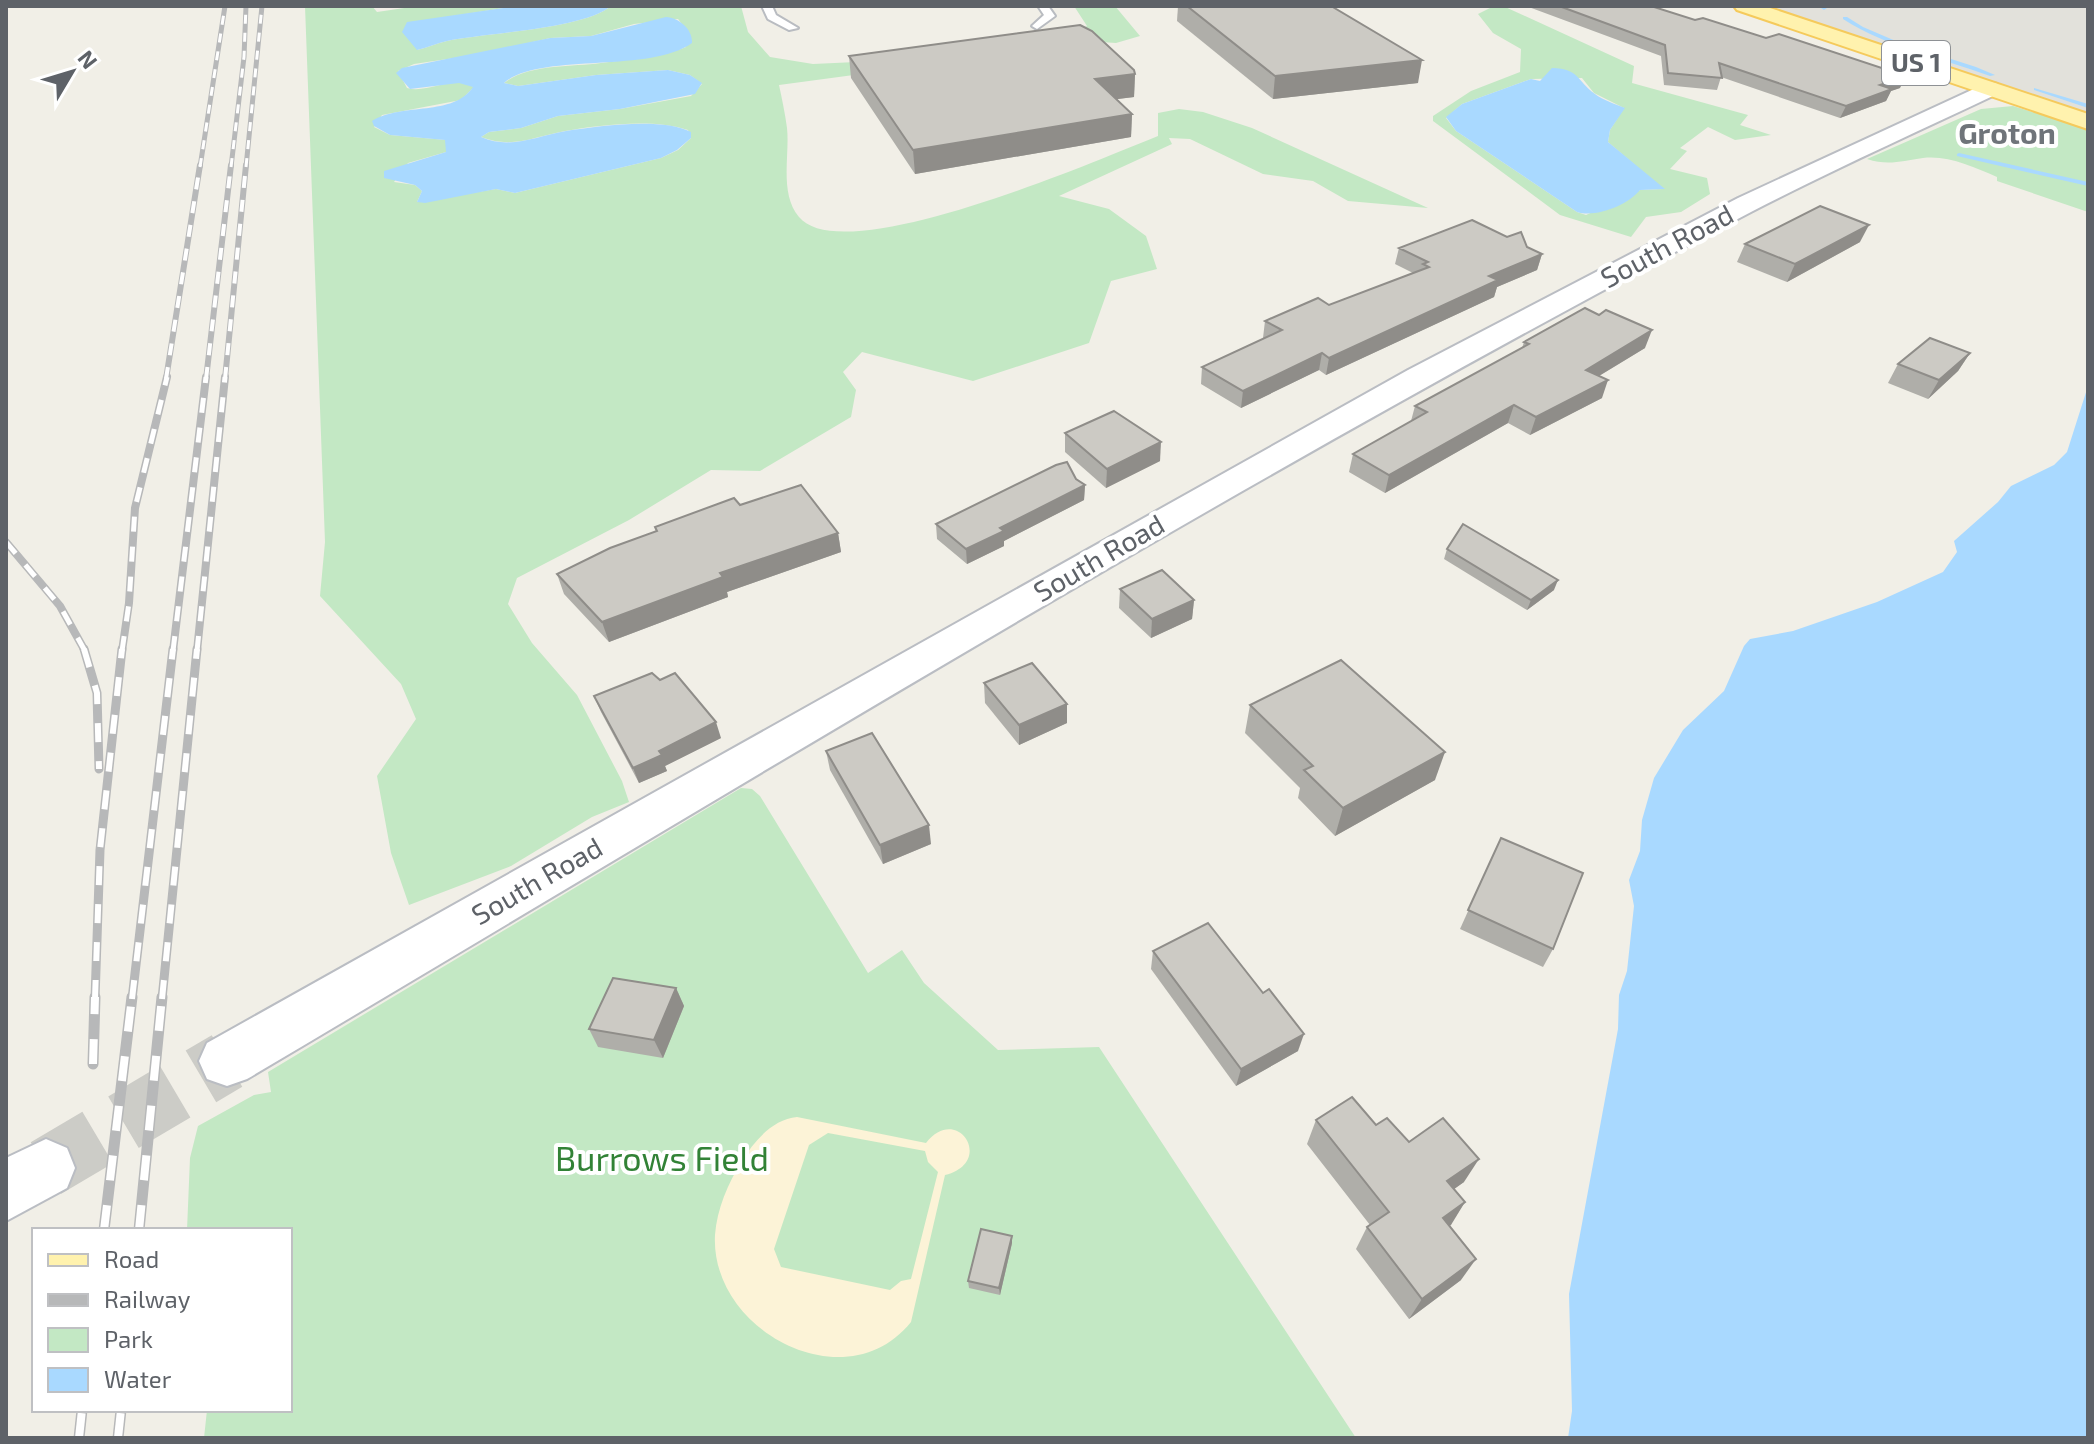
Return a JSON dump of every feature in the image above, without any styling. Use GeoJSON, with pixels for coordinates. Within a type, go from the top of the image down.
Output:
{"type":"FeatureCollection","features":[{"type":"Feature","properties":{"kind":"main road","name":"US 1"},"geometry":{"type":"LineString","coordinates":[[1744,6],[2088,122]]}},
{"type":"Feature","properties":{"kind":"main road","name":"South Road"},"geometry":{"type":"LineString","coordinates":[[227,1061],[1116,548],[1419,377],[1747,204],[1989,89]]}},
{"type":"Feature","properties":{"kind":"lane"},"geometry":{"type":"LineString","coordinates":[[767,6],[772,17],[793,28]]}},
{"type":"Feature","properties":{"kind":"lane"},"geometry":{"type":"LineString","coordinates":[[1037,26],[1050,16],[1043,6]]}},
{"type":"Feature","properties":{"kind":"shaded area"},"geometry":{"type":"Polygon","coordinates":[[[2088,6],[2088,115],[1774,8],[2088,6]]]}},
{"type":"Feature","properties":{"kind":"green space"},"geometry":{"type":"Polygon","coordinates":[[[305,6],[372,6],[377,12],[418,6],[516,6],[447,17],[417,50],[447,41],[580,20],[611,6],[741,6],[748,32],[770,57],[813,64],[856,62],[1075,32],[1087,26],[1074,6],[1115,6],[1140,36],[1116,43],[1101,42],[779,85],[787,128],[787,185],[799,217],[825,230],[866,230],[917,221],[1031,186],[1158,136],[1158,113],[1179,109],[1203,112],[1252,128],[1428,208],[1348,201],[1313,181],[1263,174],[1190,139],[1169,138],[1172,144],[1059,196],[1109,209],[1146,236],[1157,269],[1111,281],[1089,343],[973,381],[862,352],[843,372],[856,390],[851,417],[760,471],[711,470],[629,520],[517,578],[508,604],[532,643],[577,695],[622,781],[629,802],[592,817],[511,866],[409,905],[391,853],[377,776],[416,719],[401,684],[320,596],[325,542],[305,6]],[[678,19],[634,24],[591,36],[550,38],[481,54],[414,64],[398,71],[407,88],[424,89],[450,83],[474,87],[461,100],[382,115],[374,127],[390,135],[446,140],[446,152],[408,163],[394,182],[415,185],[422,191],[417,202],[496,189],[515,193],[661,158],[678,150],[691,138],[688,130],[659,124],[594,127],[513,142],[481,137],[489,132],[521,128],[558,116],[691,96],[702,84],[690,75],[668,70],[596,75],[518,86],[504,83],[537,69],[621,61],[681,49],[686,47],[685,28],[678,19]]]}},
{"type":"Feature","properties":{"kind":"green space"},"geometry":{"type":"Polygon","coordinates":[[[1494,6],[1503,6],[1634,66],[1632,83],[1748,115],[1740,125],[1771,135],[1735,140],[1708,127],[1680,148],[1687,151],[1670,169],[1707,178],[1710,194],[1681,212],[1646,217],[1631,237],[1560,215],[1433,121],[1433,116],[1471,91],[1520,72],[1521,49],[1493,33],[1478,14],[1494,6]],[[1582,78],[1531,79],[1462,104],[1446,118],[1456,131],[1586,215],[1640,190],[1663,189],[1608,142],[1610,130],[1624,108],[1594,93],[1582,78]]]}},
{"type":"Feature","properties":{"kind":"green space"},"geometry":{"type":"Polygon","coordinates":[[[2013,106],[2088,129],[2088,212],[1997,181],[1997,177],[1951,160],[1923,158],[1888,163],[1867,159],[1981,109],[2013,106]]]}},
{"type":"Feature","properties":{"kind":"green space","name":"Burrows Field"},"geometry":{"type":"Polygon","coordinates":[[[741,788],[752,789],[760,796],[868,973],[902,950],[924,983],[998,1050],[1099,1047],[1356,1438],[204,1438],[207,1412],[292,1412],[292,1228],[187,1228],[190,1158],[198,1126],[254,1095],[271,1092],[268,1072],[741,788]]]}},
{"type":"Feature","properties":{"kind":"sand"},"geometry":{"type":"Polygon","coordinates":[[[797,1117],[926,1143],[938,1132],[949,1129],[959,1132],[966,1139],[970,1149],[968,1159],[960,1168],[945,1175],[911,1322],[884,1345],[852,1356],[819,1355],[787,1345],[758,1326],[734,1300],[719,1270],[715,1235],[728,1187],[758,1139],[788,1119],[797,1117]],[[828,1133],[809,1145],[774,1249],[781,1267],[890,1290],[901,1281],[911,1279],[938,1172],[928,1162],[925,1151],[828,1133]]]}},
{"type":"Feature","properties":{"kind":"water"},"geometry":{"type":"Polygon","coordinates":[[[516,6],[611,6],[580,20],[447,41],[417,50],[402,32],[407,22],[516,6]]]}},
{"type":"Feature","properties":{"kind":"water"},"geometry":{"type":"Polygon","coordinates":[[[666,17],[685,26],[692,43],[649,58],[542,68],[520,74],[504,83],[518,86],[596,75],[668,70],[690,75],[702,83],[695,94],[620,109],[558,116],[521,128],[489,132],[481,137],[513,142],[595,127],[664,125],[691,132],[691,138],[677,150],[661,158],[515,193],[496,189],[425,203],[417,202],[422,191],[415,185],[384,178],[384,171],[446,152],[445,140],[390,135],[374,126],[372,121],[384,115],[453,102],[473,87],[459,83],[410,89],[396,73],[402,68],[550,38],[591,36],[666,17]]]}},
{"type":"Feature","properties":{"kind":"water"},"geometry":{"type":"Polygon","coordinates":[[[1552,68],[1573,73],[1598,96],[1625,108],[1610,130],[1608,142],[1665,189],[1640,190],[1628,201],[1602,212],[1577,212],[1456,131],[1446,117],[1462,104],[1531,79],[1540,81],[1552,68]]]}},
{"type":"Feature","properties":{"kind":"water"},"geometry":{"type":"Polygon","coordinates":[[[2088,386],[2088,1438],[1568,1438],[1572,1411],[1569,1294],[1618,1029],[1619,995],[1627,971],[1634,906],[1629,880],[1640,851],[1642,820],[1654,778],[1683,730],[1724,691],[1750,639],[1793,631],[1877,602],[1943,572],[1957,552],[1954,541],[1998,502],[2011,486],[2054,465],[2067,452],[2088,386]]]}},
{"type":"Feature","properties":{"kind":"building"},"geometry":{"type":"Polygon","coordinates":[[[1187,6],[1331,6],[1422,60],[1275,76],[1187,6]]]}},
{"type":"Feature","properties":{"kind":"building"},"geometry":{"type":"Polygon","coordinates":[[[1559,6],[1651,6],[1766,38],[1779,34],[1906,76],[1880,85],[1892,89],[1846,106],[1719,63],[1722,78],[1668,73],[1665,45],[1559,6]]]}},
{"type":"Feature","properties":{"kind":"building"},"geometry":{"type":"Polygon","coordinates":[[[1080,25],[1092,31],[1134,70],[1135,74],[1095,79],[1132,114],[913,150],[849,56],[1080,25]]]}},
{"type":"Feature","properties":{"kind":"building"},"geometry":{"type":"Polygon","coordinates":[[[1820,206],[1869,225],[1795,264],[1745,244],[1820,206]]]}},
{"type":"Feature","properties":{"kind":"building"},"geometry":{"type":"Polygon","coordinates":[[[1472,220],[1507,237],[1521,232],[1527,247],[1542,254],[1489,276],[1498,280],[1329,358],[1322,353],[1243,391],[1202,367],[1282,330],[1265,321],[1318,298],[1329,305],[1429,267],[1423,264],[1428,262],[1399,248],[1472,220]]]}},
{"type":"Feature","properties":{"kind":"building"},"geometry":{"type":"Polygon","coordinates":[[[1585,308],[1599,315],[1606,310],[1652,330],[1586,370],[1608,380],[1536,417],[1514,405],[1389,475],[1353,454],[1427,412],[1415,406],[1529,344],[1524,342],[1585,308]]]}},
{"type":"Feature","properties":{"kind":"building"},"geometry":{"type":"Polygon","coordinates":[[[1930,338],[1970,353],[1939,380],[1898,364],[1930,338]]]}},
{"type":"Feature","properties":{"kind":"building"},"geometry":{"type":"Polygon","coordinates":[[[1114,411],[1161,442],[1107,469],[1065,433],[1114,411]]]}},
{"type":"Feature","properties":{"kind":"building"},"geometry":{"type":"Polygon","coordinates":[[[1067,462],[1076,479],[1085,485],[966,549],[936,524],[1056,465],[1067,462]]]}},
{"type":"Feature","properties":{"kind":"building"},"geometry":{"type":"Polygon","coordinates":[[[801,485],[838,533],[720,573],[723,577],[602,622],[557,574],[610,548],[657,531],[655,527],[734,498],[740,505],[801,485]]]}},
{"type":"Feature","properties":{"kind":"building"},"geometry":{"type":"Polygon","coordinates":[[[1463,524],[1558,580],[1531,600],[1447,549],[1463,524]]]}},
{"type":"Feature","properties":{"kind":"building"},"geometry":{"type":"Polygon","coordinates":[[[1162,570],[1194,600],[1152,619],[1120,589],[1162,570]]]}},
{"type":"Feature","properties":{"kind":"building"},"geometry":{"type":"Polygon","coordinates":[[[1341,660],[1445,752],[1343,808],[1304,770],[1313,766],[1250,705],[1341,660]]]}},
{"type":"Feature","properties":{"kind":"building"},"geometry":{"type":"Polygon","coordinates":[[[1032,663],[1067,704],[1019,725],[984,683],[1032,663]]]}},
{"type":"Feature","properties":{"kind":"building"},"geometry":{"type":"Polygon","coordinates":[[[652,673],[660,680],[675,673],[716,722],[659,751],[662,755],[633,768],[594,696],[652,673]]]}},
{"type":"Feature","properties":{"kind":"building"},"geometry":{"type":"Polygon","coordinates":[[[872,733],[929,825],[880,845],[826,751],[872,733]]]}},
{"type":"Feature","properties":{"kind":"building"},"geometry":{"type":"Polygon","coordinates":[[[1501,838],[1583,873],[1553,949],[1468,910],[1501,838]]]}},
{"type":"Feature","properties":{"kind":"building"},"geometry":{"type":"Polygon","coordinates":[[[1208,923],[1263,993],[1269,989],[1304,1034],[1241,1069],[1153,951],[1208,923]]]}},
{"type":"Feature","properties":{"kind":"building"},"geometry":{"type":"Polygon","coordinates":[[[613,978],[676,988],[654,1040],[589,1029],[613,978]]]}},
{"type":"Feature","properties":{"kind":"building"},"geometry":{"type":"Polygon","coordinates":[[[1352,1097],[1376,1125],[1387,1118],[1409,1142],[1443,1118],[1479,1159],[1447,1181],[1465,1202],[1443,1218],[1476,1259],[1422,1299],[1367,1227],[1389,1212],[1316,1120],[1352,1097]]]}},
{"type":"Feature","properties":{"kind":"building"},"geometry":{"type":"Polygon","coordinates":[[[981,1229],[1012,1236],[999,1288],[968,1281],[981,1229]]]}},
{"type":"Feature","properties":{"kind":"waterway"},"geometry":{"type":"LineString","coordinates":[[1845,18],[1896,44],[1992,75]]}},
{"type":"Feature","properties":{"kind":"waterway"},"geometry":{"type":"LineString","coordinates":[[2036,89],[2088,106]]}},
{"type":"Feature","properties":{"kind":"waterway"},"geometry":{"type":"LineString","coordinates":[[1959,155],[2088,184]]}},
{"type":"Feature","properties":{"kind":"tunnel"},"geometry":{"type":"LineString","coordinates":[[46,1168],[227,1061]]}},
{"type":"Feature","properties":{"kind":"railway"},"geometry":{"type":"LineString","coordinates":[[200,167],[225,6]]}},
{"type":"Feature","properties":{"kind":"railway"},"geometry":{"type":"LineString","coordinates":[[231,167],[244,57],[246,6]]}},
{"type":"Feature","properties":{"kind":"railway"},"geometry":{"type":"LineString","coordinates":[[246,167],[262,6]]}},
{"type":"Feature","properties":{"kind":"railway"},"geometry":{"type":"LineString","coordinates":[[166,379],[200,165]]}},
{"type":"Feature","properties":{"kind":"railway"},"geometry":{"type":"LineString","coordinates":[[206,379],[231,165]]}},
{"type":"Feature","properties":{"kind":"railway"},"geometry":{"type":"LineString","coordinates":[[225,379],[246,165]]}},
{"type":"Feature","properties":{"kind":"railway"},"geometry":{"type":"LineString","coordinates":[[122,651],[129,603],[135,508],[167,377]]}},
{"type":"Feature","properties":{"kind":"railway"},"geometry":{"type":"LineString","coordinates":[[173,651],[206,377]]}},
{"type":"Feature","properties":{"kind":"railway"},"geometry":{"type":"LineString","coordinates":[[197,651],[225,377]]}},
{"type":"Feature","properties":{"kind":"railway"},"geometry":{"type":"LineString","coordinates":[[6,542],[60,606],[84,649]]}},
{"type":"Feature","properties":{"kind":"railway"},"geometry":{"type":"LineString","coordinates":[[84,649],[97,693],[99,769]]}},
{"type":"Feature","properties":{"kind":"railway"},"geometry":{"type":"LineString","coordinates":[[95,999],[100,850],[122,649]]}},
{"type":"Feature","properties":{"kind":"railway"},"geometry":{"type":"LineString","coordinates":[[132,999],[173,649]]}},
{"type":"Feature","properties":{"kind":"railway"},"geometry":{"type":"LineString","coordinates":[[162,999],[197,649]]}},
{"type":"Feature","properties":{"kind":"railway"},"geometry":{"type":"LineString","coordinates":[[93,1064],[95,997]]}},
{"type":"Feature","properties":{"kind":"railway"},"geometry":{"type":"LineString","coordinates":[[104,1228],[132,997]]}},
{"type":"Feature","properties":{"kind":"railway"},"geometry":{"type":"LineString","coordinates":[[139,1228],[162,997]]}},
{"type":"Feature","properties":{"kind":"railway"},"geometry":{"type":"LineString","coordinates":[[79,1438],[82,1412]]}},
{"type":"Feature","properties":{"kind":"railway"},"geometry":{"type":"LineString","coordinates":[[118,1438],[121,1412]]}},
{"type":"Feature","properties":{"kind":"district","name":"Groton"},"geometry":{"type":"Point","coordinates":[2007,134]}}]}
